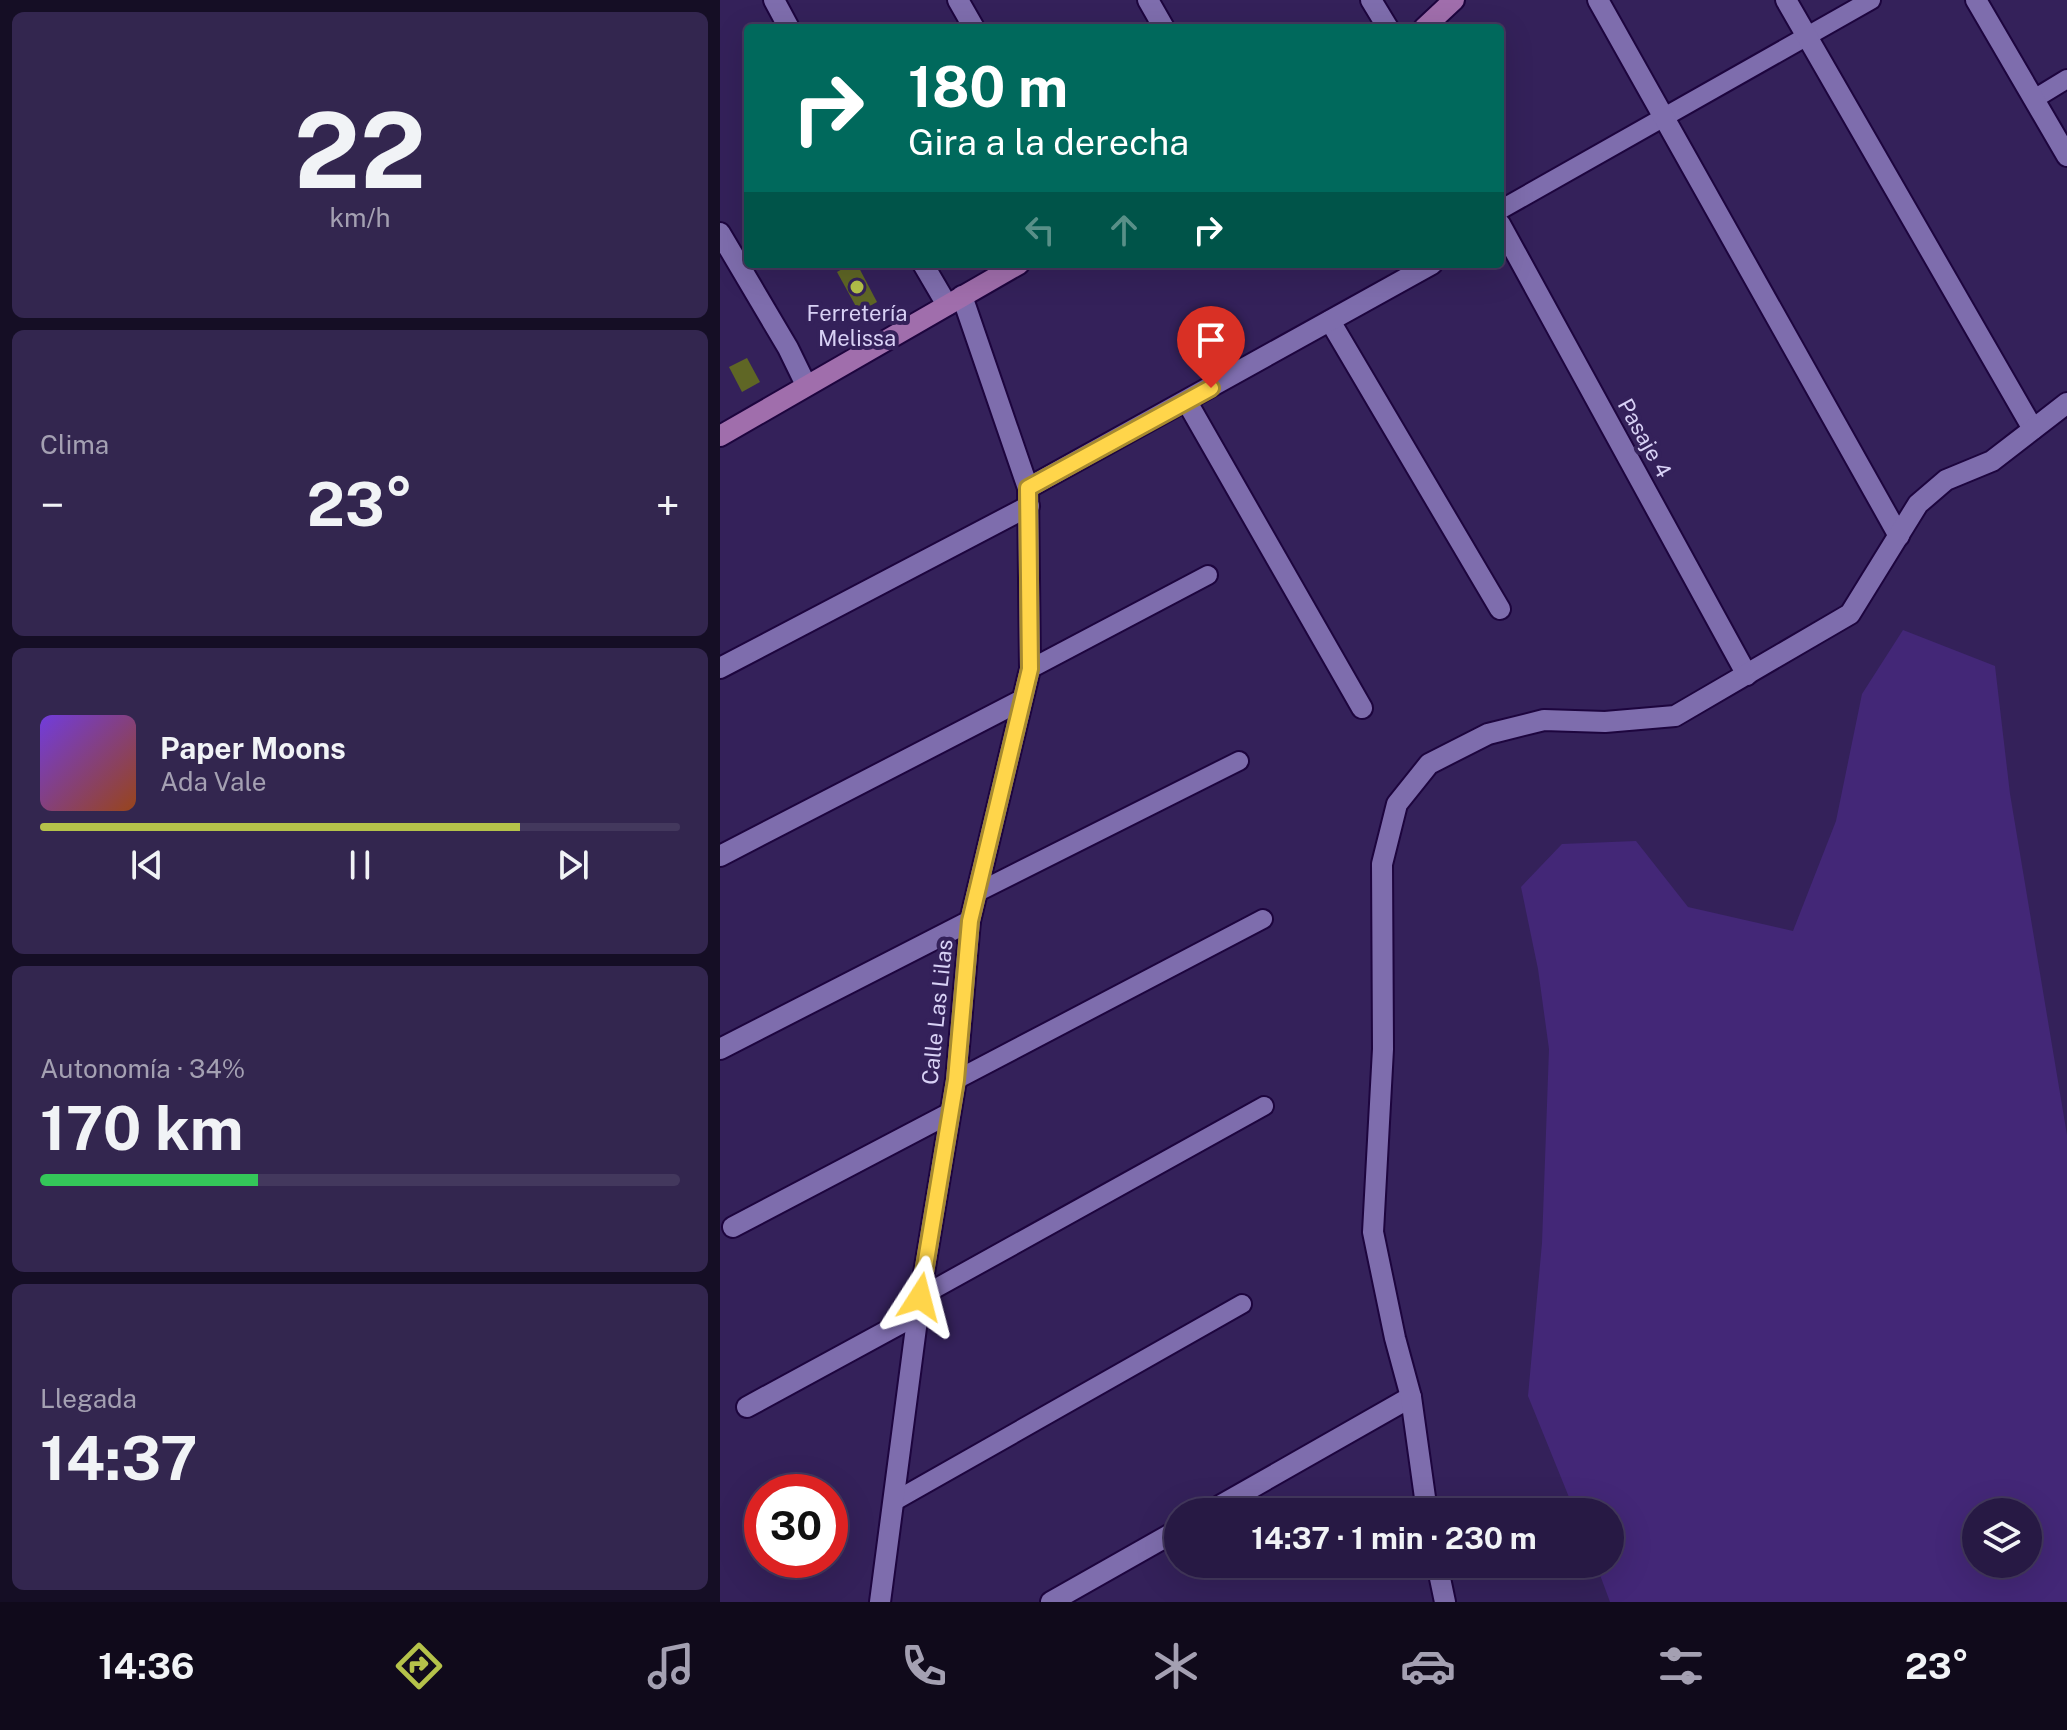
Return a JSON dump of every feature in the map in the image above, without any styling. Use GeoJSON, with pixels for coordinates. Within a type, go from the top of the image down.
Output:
{"type":"FeatureCollection","features":[{"type":"Feature","properties":{"kind":"main road"},"geometry":{"type":"LineString","coordinates":[[1428,24],[1454,0]]}},
{"type":"Feature","properties":{"kind":"main road"},"geometry":{"type":"LineString","coordinates":[[720,436],[1012,268]]}},
{"type":"Feature","properties":{"kind":"street"},"geometry":{"type":"LineString","coordinates":[[774,0],[787,24]]}},
{"type":"Feature","properties":{"kind":"street"},"geometry":{"type":"LineString","coordinates":[[958,0],[972,24]]}},
{"type":"Feature","properties":{"kind":"street"},"geometry":{"type":"LineString","coordinates":[[1148,0],[1162,24]]}},
{"type":"Feature","properties":{"kind":"street"},"geometry":{"type":"LineString","coordinates":[[1371,0],[1386,24]]}},
{"type":"Feature","properties":{"kind":"street"},"geometry":{"type":"LineString","coordinates":[[1598,0],[1899,536]]}},
{"type":"Feature","properties":{"kind":"street"},"geometry":{"type":"LineString","coordinates":[[1786,0],[2033,429]]}},
{"type":"Feature","properties":{"kind":"street"},"geometry":{"type":"LineString","coordinates":[[1976,0],[2067,156]]}},
{"type":"Feature","properties":{"kind":"street","name":"Pasaje 4"},"geometry":{"type":"LineString","coordinates":[[1504,229],[1747,675]]}},
{"type":"Feature","properties":{"kind":"street"},"geometry":{"type":"LineString","coordinates":[[720,233],[788,348],[806,385]]}},
{"type":"Feature","properties":{"kind":"street","name":"Calle Las Lilas"},"geometry":{"type":"LineString","coordinates":[[880,1602],[919,1306],[956,1080],[970,921],[1030,669],[1028,497],[954,301],[926,268]]}},
{"type":"Feature","properties":{"kind":"street"},"geometry":{"type":"LineString","coordinates":[[720,668],[1028,497],[1187,402],[1425,268]]}},
{"type":"Feature","properties":{"kind":"street"},"geometry":{"type":"LineString","coordinates":[[1330,321],[1500,609]]}},
{"type":"Feature","properties":{"kind":"street"},"geometry":{"type":"LineString","coordinates":[[1187,402],[1362,708]]}},
{"type":"Feature","properties":{"kind":"street"},"geometry":{"type":"LineString","coordinates":[[1425,1498],[1411,1397],[1373,1232],[1383,1049],[1382,864],[1397,804],[1429,764],[1488,734],[1544,720],[1605,722],[1675,716],[1850,614],[1918,504],[1946,480],[1992,461],[2067,403]]}},
{"type":"Feature","properties":{"kind":"street"},"geometry":{"type":"LineString","coordinates":[[720,856],[1022,700]]}},
{"type":"Feature","properties":{"kind":"street"},"geometry":{"type":"LineString","coordinates":[[720,1049],[970,921]]}},
{"type":"Feature","properties":{"kind":"street"},"geometry":{"type":"LineString","coordinates":[[733,1227],[950,1113]]}},
{"type":"Feature","properties":{"kind":"street"},"geometry":{"type":"LineString","coordinates":[[747,1407],[919,1306]]}},
{"type":"Feature","properties":{"kind":"street"},"geometry":{"type":"LineString","coordinates":[[1234,1498],[1411,1397]]}},
{"type":"Feature","properties":{"kind":"street"},"geometry":{"type":"LineString","coordinates":[[1051,1602],[1164,1538]]}},
{"type":"Feature","properties":{"kind":"street"},"geometry":{"type":"LineString","coordinates":[[1440,1578],[1445,1602]]}},
{"type":"Feature","properties":{"kind":"lane"},"geometry":{"type":"LineString","coordinates":[[1504,219],[1664,117],[1871,0]]}},
{"type":"Feature","properties":{"kind":"lane"},"geometry":{"type":"LineString","coordinates":[[2034,99],[2067,79]]}},
{"type":"Feature","properties":{"kind":"lane"},"geometry":{"type":"LineString","coordinates":[[1030,669],[1208,575]]}},
{"type":"Feature","properties":{"kind":"lane"},"geometry":{"type":"LineString","coordinates":[[978,892],[1239,761]]}},
{"type":"Feature","properties":{"kind":"lane"},"geometry":{"type":"LineString","coordinates":[[956,1080],[1263,919]]}},
{"type":"Feature","properties":{"kind":"lane"},"geometry":{"type":"LineString","coordinates":[[919,1306],[1264,1106]]}},
{"type":"Feature","properties":{"kind":"lane"},"geometry":{"type":"LineString","coordinates":[[893,1502],[1242,1304]]}},
{"type":"Feature","properties":{"kind":"shaded area"},"geometry":{"type":"Polygon","coordinates":[[[1903,630],[1995,666],[2010,794],[2067,1135],[2067,1602],[1610,1602],[1601,1578],[1624,1578],[1624,1498],[1569,1498],[1528,1396],[1542,1243],[1549,1049],[1538,969],[1521,887],[1562,844],[1636,841],[1688,907],[1793,931],[1836,821],[1862,694],[1903,630]]]}},
{"type":"Feature","properties":{"kind":"building","name":"Ferretería Melissa"},"geometry":{"type":"Polygon","coordinates":[[[844,268],[859,268],[877,302],[859,312],[837,272],[844,268]]]}},
{"type":"Feature","properties":{"kind":"building"},"geometry":{"type":"Polygon","coordinates":[[[747,358],[760,382],[742,392],[729,367],[747,358]]]}},
{"type":"Feature","properties":{"kind":"place","name":"Ferretería Melissa"},"geometry":{"type":"Point","coordinates":[857,287]}},
{"type":"Feature","properties":{"kind":"route"},"geometry":{"type":"LineString","coordinates":[[920,1297],[956,1080],[970,921],[1030,669],[1028,488],[1211,388]]}}]}
